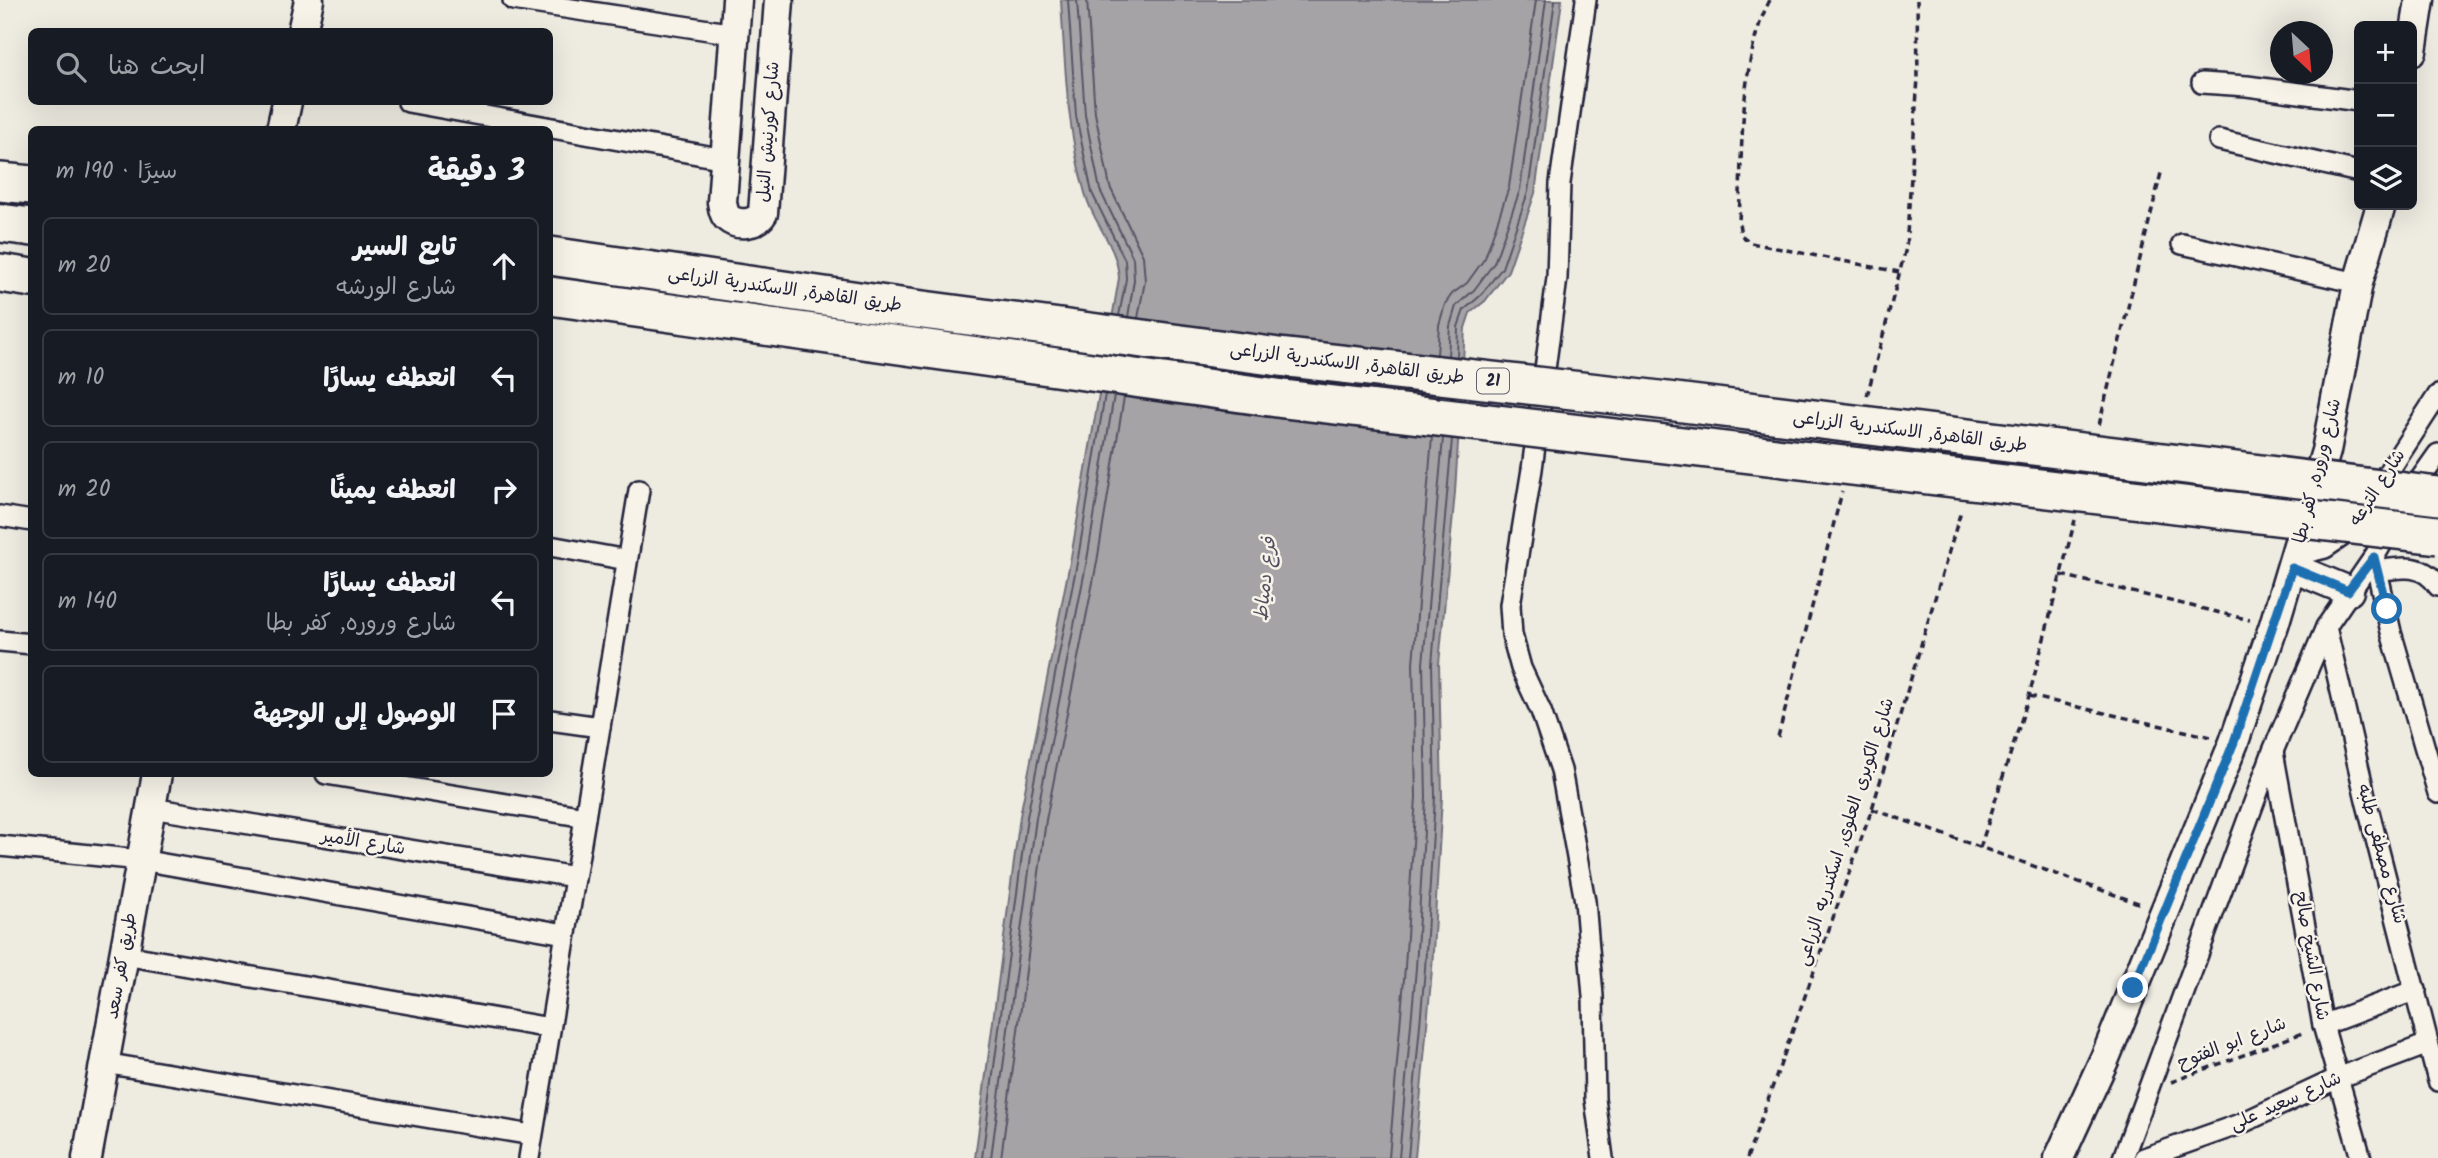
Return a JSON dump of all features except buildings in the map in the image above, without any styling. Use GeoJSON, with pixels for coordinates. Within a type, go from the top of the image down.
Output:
{"type":"FeatureCollection","features":[{"type":"Feature","properties":{"kind":"highway"},"geometry":{"type":"LineString","coordinates":[[0,182],[28,185]]}},
{"type":"Feature","properties":{"kind":"highway"},"geometry":{"type":"LineString","coordinates":[[0,223],[28,226]]}},
{"type":"Feature","properties":{"kind":"highway","name":"طريق القاهرة, الاسكندرية الزراعى"},"geometry":{"type":"LineString","coordinates":[[553,256],[893,306],[1279,357],[1643,398],[2438,496]]}},
{"type":"Feature","properties":{"kind":"highway"},"geometry":{"type":"LineString","coordinates":[[0,273],[28,277]]}},
{"type":"Feature","properties":{"kind":"highway"},"geometry":{"type":"LineString","coordinates":[[553,296],[1284,399],[2438,535]]}},
{"type":"Feature","properties":{"kind":"street"},"geometry":{"type":"LineString","coordinates":[[303,28],[309,0]]}},
{"type":"Feature","properties":{"kind":"street"},"geometry":{"type":"LineString","coordinates":[[513,0],[735,34]]}},
{"type":"Feature","properties":{"kind":"street","name":"شارع كورنيش النيل"},"geometry":{"type":"LineString","coordinates":[[737,0],[723,202],[726,216],[730,220],[753,223],[758,221],[763,213],[779,0]]}},
{"type":"Feature","properties":{"kind":"street"},"geometry":{"type":"LineString","coordinates":[[1586,0],[1560,183],[1557,278],[1532,470],[1510,605],[1511,635],[1521,668],[1541,711],[1561,770],[1585,901],[1592,996],[1595,1099],[1603,1158]]}},
{"type":"Feature","properties":{"kind":"street"},"geometry":{"type":"LineString","coordinates":[[2417,21],[2420,0]]}},
{"type":"Feature","properties":{"kind":"street"},"geometry":{"type":"LineString","coordinates":[[2202,83],[2247,86],[2354,101]]}},
{"type":"Feature","properties":{"kind":"street"},"geometry":{"type":"LineString","coordinates":[[282,126],[286,105]]}},
{"type":"Feature","properties":{"kind":"street"},"geometry":{"type":"LineString","coordinates":[[425,105],[541,126]]}},
{"type":"Feature","properties":{"kind":"street"},"geometry":{"type":"LineString","coordinates":[[553,128],[725,159]]}},
{"type":"Feature","properties":{"kind":"street"},"geometry":{"type":"LineString","coordinates":[[2219,140],[2354,171]]}},
{"type":"Feature","properties":{"kind":"street","name":"شارع وروره, كفر بطا"},"geometry":{"type":"LineString","coordinates":[[2059,1158],[2105,1058],[2234,742],[2274,625],[2326,451],[2358,283],[2380,210]]}},
{"type":"Feature","properties":{"kind":"street"},"geometry":{"type":"LineString","coordinates":[[2182,244],[2358,283]]}},
{"type":"Feature","properties":{"kind":"street","name":"شارع الترعه"},"geometry":{"type":"LineString","coordinates":[[2295,561],[2325,548],[2350,531],[2438,395]]}},
{"type":"Feature","properties":{"kind":"street","name":"شارع الترعه"},"geometry":{"type":"LineString","coordinates":[[2123,1158],[2273,751],[2326,627],[2348,591],[2376,564],[2419,481],[2438,454]]}},
{"type":"Feature","properties":{"kind":"street"},"geometry":{"type":"LineString","coordinates":[[529,1158],[639,491]]}},
{"type":"Feature","properties":{"kind":"street"},"geometry":{"type":"LineString","coordinates":[[0,516],[28,520]]}},
{"type":"Feature","properties":{"kind":"street"},"geometry":{"type":"LineString","coordinates":[[553,547],[627,560]]}},
{"type":"Feature","properties":{"kind":"street"},"geometry":{"type":"LineString","coordinates":[[2295,561],[2348,591]]}},
{"type":"Feature","properties":{"kind":"street"},"geometry":{"type":"LineString","coordinates":[[2438,586],[2422,569],[2376,564],[2391,632],[2438,793]]}},
{"type":"Feature","properties":{"kind":"street","name":"شارع مصطفى طلبه"},"geometry":{"type":"LineString","coordinates":[[2326,627],[2367,804],[2417,990],[2438,1081]]}},
{"type":"Feature","properties":{"kind":"street"},"geometry":{"type":"LineString","coordinates":[[0,641],[28,644]]}},
{"type":"Feature","properties":{"kind":"street"},"geometry":{"type":"LineString","coordinates":[[553,720],[600,727]]}},
{"type":"Feature","properties":{"kind":"street","name":"شارع الشيخ صالح"},"geometry":{"type":"LineString","coordinates":[[2273,751],[2323,1025],[2355,1156]]}},
{"type":"Feature","properties":{"kind":"street","name":"طريق كفر سعد"},"geometry":{"type":"LineString","coordinates":[[87,1158],[156,777]]}},
{"type":"Feature","properties":{"kind":"street"},"geometry":{"type":"LineString","coordinates":[[344,777],[585,817]]}},
{"type":"Feature","properties":{"kind":"street","name":"شارع الأمير"},"geometry":{"type":"LineString","coordinates":[[151,808],[575,877]]}},
{"type":"Feature","properties":{"kind":"street"},"geometry":{"type":"LineString","coordinates":[[0,846],[141,860],[565,934]]}},
{"type":"Feature","properties":{"kind":"street"},"geometry":{"type":"LineString","coordinates":[[124,955],[550,1028]]}},
{"type":"Feature","properties":{"kind":"street"},"geometry":{"type":"LineString","coordinates":[[2323,1025],[2417,990]]}},
{"type":"Feature","properties":{"kind":"street","name":"شارع سعيد على"},"geometry":{"type":"LineString","coordinates":[[2144,1158],[2240,1124],[2338,1078],[2428,1044]]}},
{"type":"Feature","properties":{"kind":"street"},"geometry":{"type":"LineString","coordinates":[[104,1063],[533,1135]]}},
{"type":"Feature","properties":{"kind":"path"},"geometry":{"type":"LineString","coordinates":[[1770,0],[1760,18],[1745,96],[1739,223],[1741,235],[1751,243],[1899,272]]}},
{"type":"Feature","properties":{"kind":"path"},"geometry":{"type":"LineString","coordinates":[[1865,405],[1906,248],[1918,78],[1917,0]]}},
{"type":"Feature","properties":{"kind":"path"},"geometry":{"type":"LineString","coordinates":[[2098,426],[2162,169]]}},
{"type":"Feature","properties":{"kind":"path"},"geometry":{"type":"LineString","coordinates":[[1778,737],[1844,485]]}},
{"type":"Feature","properties":{"kind":"path"},"geometry":{"type":"LineString","coordinates":[[1980,848],[2029,696],[2078,508]]}},
{"type":"Feature","properties":{"kind":"path","name":"شارع الكوبرى العلوى, اسكندريه الزراعى"},"geometry":{"type":"LineString","coordinates":[[1747,1158],[1872,809],[1961,511]]}},
{"type":"Feature","properties":{"kind":"path"},"geometry":{"type":"LineString","coordinates":[[2061,575],[2274,625]]}},
{"type":"Feature","properties":{"kind":"path"},"geometry":{"type":"LineString","coordinates":[[2029,696],[2234,742]]}},
{"type":"Feature","properties":{"kind":"path"},"geometry":{"type":"LineString","coordinates":[[1872,809],[2163,912]]}},
{"type":"Feature","properties":{"kind":"path","name":"شارع ابو الفتوح"},"geometry":{"type":"LineString","coordinates":[[2150,1090],[2323,1025]]}},
{"type":"Feature","properties":{"kind":"water","name":"فرع دمياط"},"geometry":{"type":"Polygon","coordinates":[[[1061,0],[1562,0],[1535,193],[1508,271],[1485,301],[1470,313],[1465,328],[1455,492],[1439,664],[1442,797],[1432,969],[1415,1158],[975,1158],[1020,816],[1071,557],[1119,278],[1114,255],[1093,215],[1079,170],[1068,98],[1061,0]]]}},
{"type":"Feature","properties":{"kind":"route"},"geometry":{"type":"LineString","coordinates":[[2133,988],[2234,742],[2292,568],[2348,591],[2374,557],[2387,609]]}}]}
